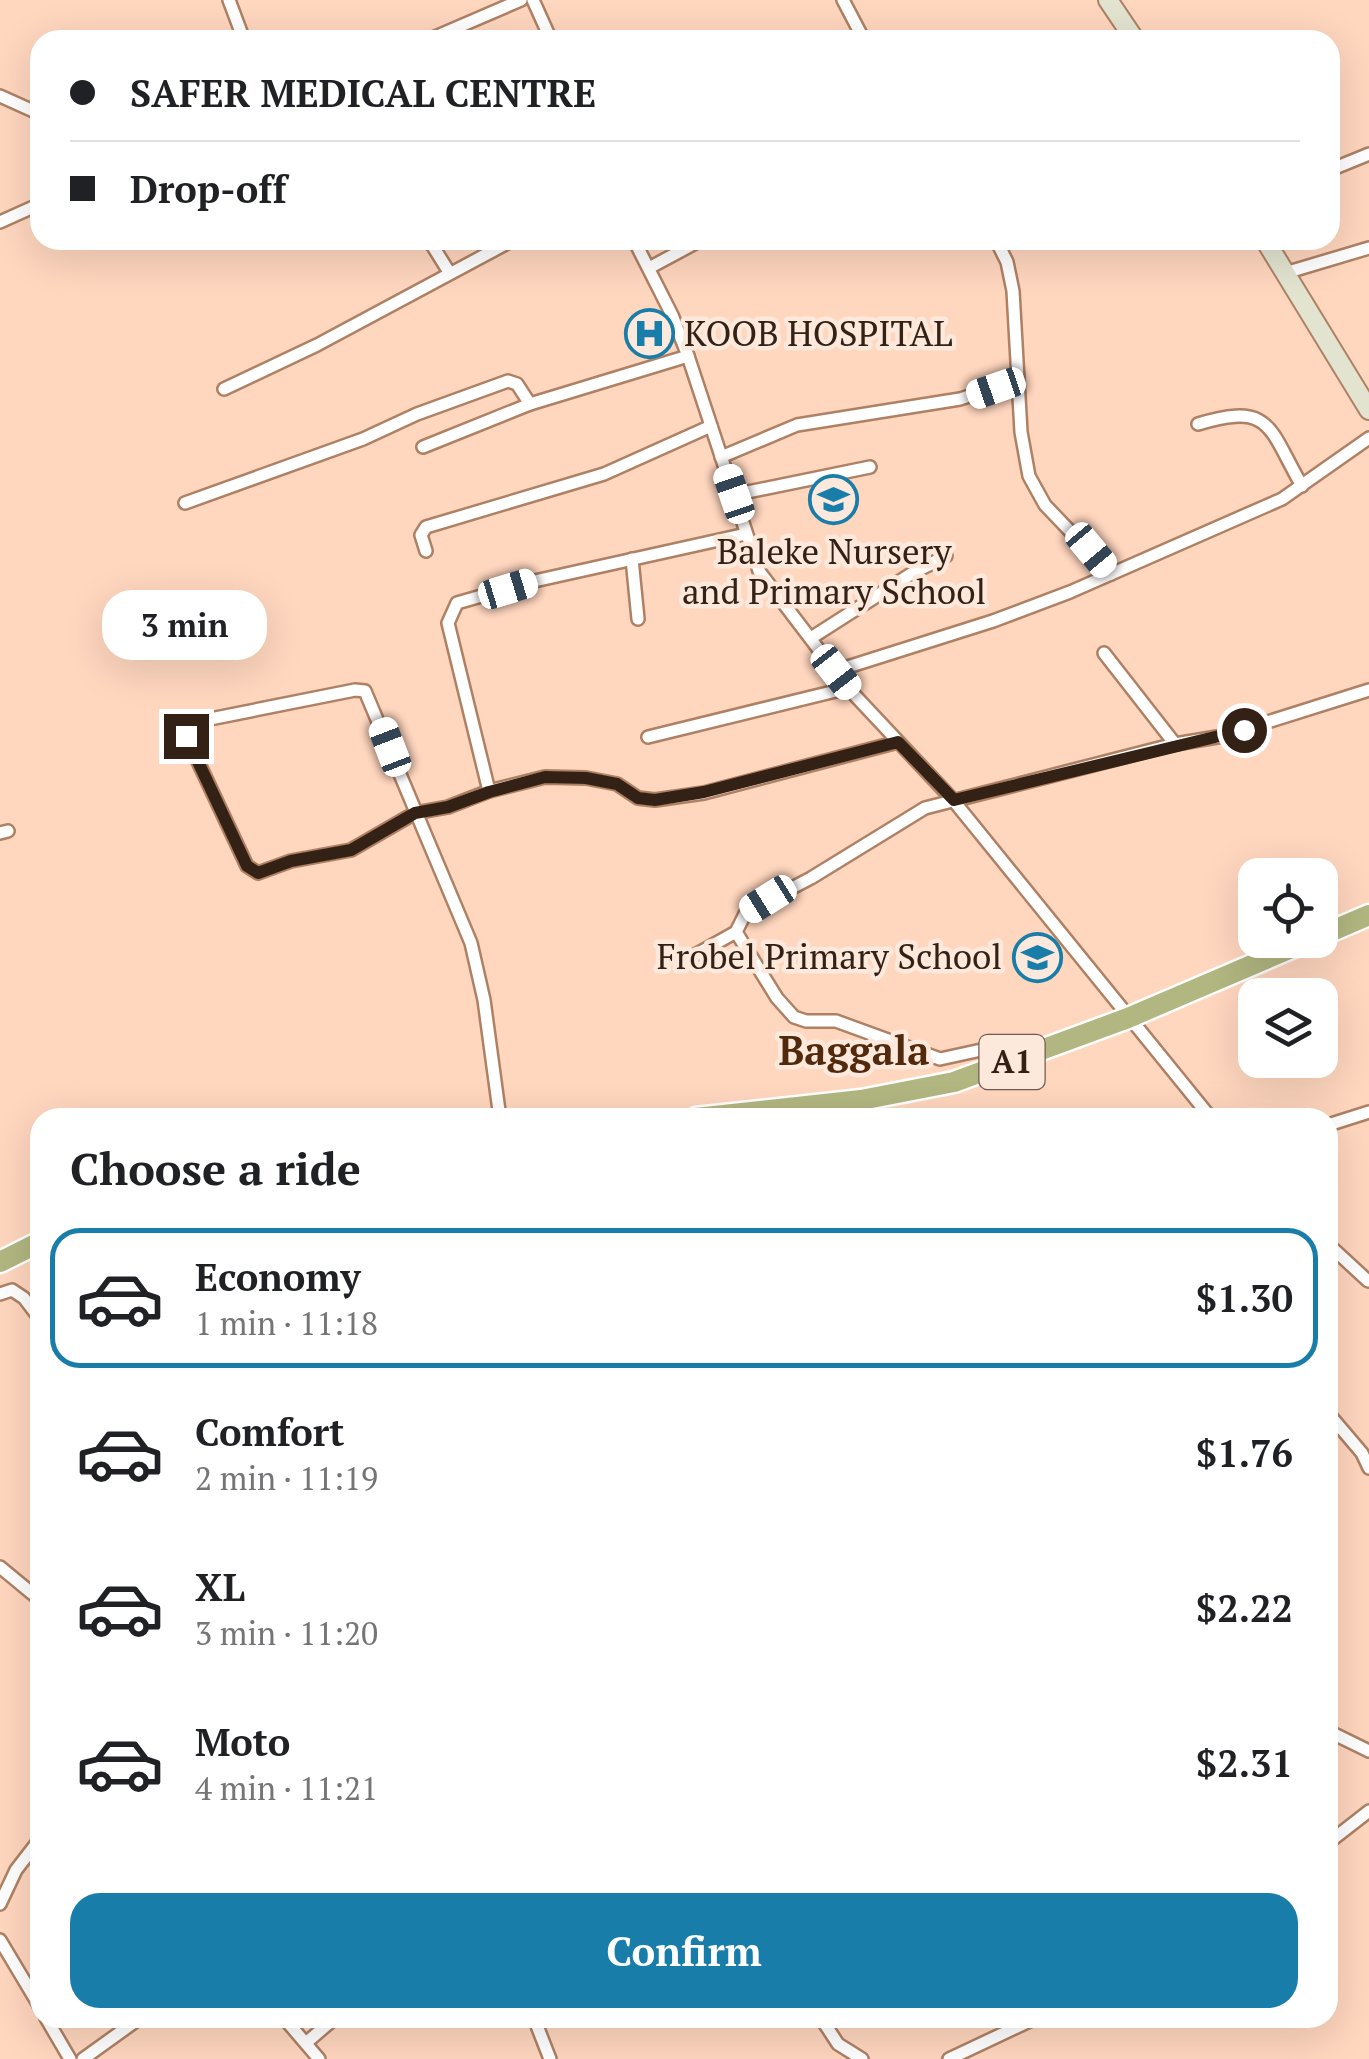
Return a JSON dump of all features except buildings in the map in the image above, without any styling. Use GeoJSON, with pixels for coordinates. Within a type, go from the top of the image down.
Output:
{"type":"FeatureCollection","features":[{"type":"Feature","properties":{"kind":"highway"},"geometry":{"type":"LineString","coordinates":[[1338,928],[1369,914]]}},
{"type":"Feature","properties":{"kind":"highway","name":"A1"},"geometry":{"type":"LineString","coordinates":[[788,1108],[923,1089],[987,1072],[1268,958]]}},
{"type":"Feature","properties":{"kind":"highway"},"geometry":{"type":"LineString","coordinates":[[0,1262],[30,1247]]}},
{"type":"Feature","properties":{"kind":"main road"},"geometry":{"type":"LineString","coordinates":[[1108,0],[1128,30]]}},
{"type":"Feature","properties":{"kind":"main road"},"geometry":{"type":"LineString","coordinates":[[1271,250],[1369,410]]}},
{"type":"Feature","properties":{"kind":"street"},"geometry":{"type":"LineString","coordinates":[[229,0],[240,30]]}},
{"type":"Feature","properties":{"kind":"street"},"geometry":{"type":"LineString","coordinates":[[451,30],[521,0]]}},
{"type":"Feature","properties":{"kind":"street"},"geometry":{"type":"LineString","coordinates":[[534,0],[548,30]]}},
{"type":"Feature","properties":{"kind":"street"},"geometry":{"type":"LineString","coordinates":[[843,0],[859,30]]}},
{"type":"Feature","properties":{"kind":"street"},"geometry":{"type":"LineString","coordinates":[[0,96],[30,110]]}},
{"type":"Feature","properties":{"kind":"street"},"geometry":{"type":"LineString","coordinates":[[1340,166],[1369,154]]}},
{"type":"Feature","properties":{"kind":"street"},"geometry":{"type":"LineString","coordinates":[[0,222],[30,208]]}},
{"type":"Feature","properties":{"kind":"street"},"geometry":{"type":"LineString","coordinates":[[1286,273],[1369,248]]}},
{"type":"Feature","properties":{"kind":"street"},"geometry":{"type":"LineString","coordinates":[[435,250],[450,272]]}},
{"type":"Feature","properties":{"kind":"street"},"geometry":{"type":"LineString","coordinates":[[224,389],[317,346],[493,250]]}},
{"type":"Feature","properties":{"kind":"street"},"geometry":{"type":"LineString","coordinates":[[639,250],[688,356],[759,571],[848,688],[954,800],[1203,1108]]}},
{"type":"Feature","properties":{"kind":"street"},"geometry":{"type":"LineString","coordinates":[[648,268],[682,250]]}},
{"type":"Feature","properties":{"kind":"street"},"geometry":{"type":"LineString","coordinates":[[1001,250],[1014,292],[1021,432],[1034,491],[1110,574]]}},
{"type":"Feature","properties":{"kind":"street"},"geometry":{"type":"LineString","coordinates":[[423,447],[530,404],[688,356]]}},
{"type":"Feature","properties":{"kind":"street"},"geometry":{"type":"LineString","coordinates":[[721,458],[797,425],[960,399],[1018,380]]}},
{"type":"Feature","properties":{"kind":"street"},"geometry":{"type":"LineString","coordinates":[[185,503],[508,382],[517,384],[530,404]]}},
{"type":"Feature","properties":{"kind":"street"},"geometry":{"type":"LineString","coordinates":[[1198,424],[1231,414],[1257,416],[1302,486]]}},
{"type":"Feature","properties":{"kind":"street"},"geometry":{"type":"LineString","coordinates":[[426,551],[422,535],[426,527],[590,478],[711,426]]}},
{"type":"Feature","properties":{"kind":"street"},"geometry":{"type":"LineString","coordinates":[[836,672],[993,621],[1282,499],[1369,438]]}},
{"type":"Feature","properties":{"kind":"street"},"geometry":{"type":"LineString","coordinates":[[734,494],[870,468]]}},
{"type":"Feature","properties":{"kind":"street"},"geometry":{"type":"LineString","coordinates":[[489,792],[448,623],[457,603],[746,534]]}},
{"type":"Feature","properties":{"kind":"street"},"geometry":{"type":"LineString","coordinates":[[811,638],[946,556]]}},
{"type":"Feature","properties":{"kind":"street"},"geometry":{"type":"LineString","coordinates":[[632,559],[638,619]]}},
{"type":"Feature","properties":{"kind":"street"},"geometry":{"type":"LineString","coordinates":[[1104,653],[1176,744]]}},
{"type":"Feature","properties":{"kind":"street"},"geometry":{"type":"LineString","coordinates":[[648,737],[848,688]]}},
{"type":"Feature","properties":{"kind":"street"},"geometry":{"type":"LineString","coordinates":[[695,956],[736,932],[739,922],[757,906],[811,878],[925,808],[1176,744],[1223,736],[1369,690]]}},
{"type":"Feature","properties":{"kind":"street"},"geometry":{"type":"LineString","coordinates":[[499,1108],[484,1000],[471,943],[415,813],[366,691],[338,693],[185,724],[183,730],[251,870],[265,872],[291,861],[351,850],[415,813],[559,776],[617,784],[638,798],[655,800],[704,792],[898,742]]}},
{"type":"Feature","properties":{"kind":"street"},"geometry":{"type":"LineString","coordinates":[[736,932],[776,998],[794,1016],[836,1021],[940,1059],[1004,1044],[1016,1060]]}},
{"type":"Feature","properties":{"kind":"street"},"geometry":{"type":"LineString","coordinates":[[1338,1123],[1369,1112]]}},
{"type":"Feature","properties":{"kind":"street"},"geometry":{"type":"LineString","coordinates":[[1338,1253],[1368,1281]]}},
{"type":"Feature","properties":{"kind":"street"},"geometry":{"type":"LineString","coordinates":[[0,1294],[17,1292],[30,1307]]}},
{"type":"Feature","properties":{"kind":"street"},"geometry":{"type":"LineString","coordinates":[[1338,1425],[1362,1453],[1369,1468]]}},
{"type":"Feature","properties":{"kind":"street"},"geometry":{"type":"LineString","coordinates":[[0,1567],[30,1592]]}},
{"type":"Feature","properties":{"kind":"street"},"geometry":{"type":"LineString","coordinates":[[1338,1736],[1369,1751]]}},
{"type":"Feature","properties":{"kind":"street"},"geometry":{"type":"LineString","coordinates":[[1338,1835],[1369,1811]]}},
{"type":"Feature","properties":{"kind":"street"},"geometry":{"type":"LineString","coordinates":[[0,1904],[16,1870],[30,1852]]}},
{"type":"Feature","properties":{"kind":"street"},"geometry":{"type":"LineString","coordinates":[[0,1940],[30,1991]]}},
{"type":"Feature","properties":{"kind":"street"},"geometry":{"type":"LineString","coordinates":[[52,2028],[70,2059]]}},
{"type":"Feature","properties":{"kind":"street"},"geometry":{"type":"LineString","coordinates":[[83,2059],[126,2028]]}},
{"type":"Feature","properties":{"kind":"street"},"geometry":{"type":"LineString","coordinates":[[293,2028],[319,2059]]}},
{"type":"Feature","properties":{"kind":"street"},"geometry":{"type":"LineString","coordinates":[[306,2042],[324,2028]]}},
{"type":"Feature","properties":{"kind":"street"},"geometry":{"type":"LineString","coordinates":[[538,2028],[550,2059]]}},
{"type":"Feature","properties":{"kind":"street"},"geometry":{"type":"LineString","coordinates":[[825,2028],[838,2044],[862,2059]]}},
{"type":"Feature","properties":{"kind":"street"},"geometry":{"type":"LineString","coordinates":[[949,2059],[1015,2028]]}},
{"type":"Feature","properties":{"kind":"place","name":"KOOB HOSPITAL"},"geometry":{"type":"Point","coordinates":[649,334]}},
{"type":"Feature","properties":{"kind":"place","name":"Baleke Nursery and Primary School"},"geometry":{"type":"Point","coordinates":[834,500]}},
{"type":"Feature","properties":{"kind":"place","name":"Frobel Primary School"},"geometry":{"type":"Point","coordinates":[1037,957]}},
{"type":"Feature","properties":{"kind":"district","name":"Baggala"},"geometry":{"type":"Point","coordinates":[854,1051]}},
{"type":"Feature","properties":{"kind":"route"},"geometry":{"type":"LineString","coordinates":[[186,736],[247,866],[258,873],[291,861],[360,847],[415,813],[448,807],[545,777],[617,784],[638,798],[655,800],[704,792],[898,742],[954,800],[1244,730]]}}]}
